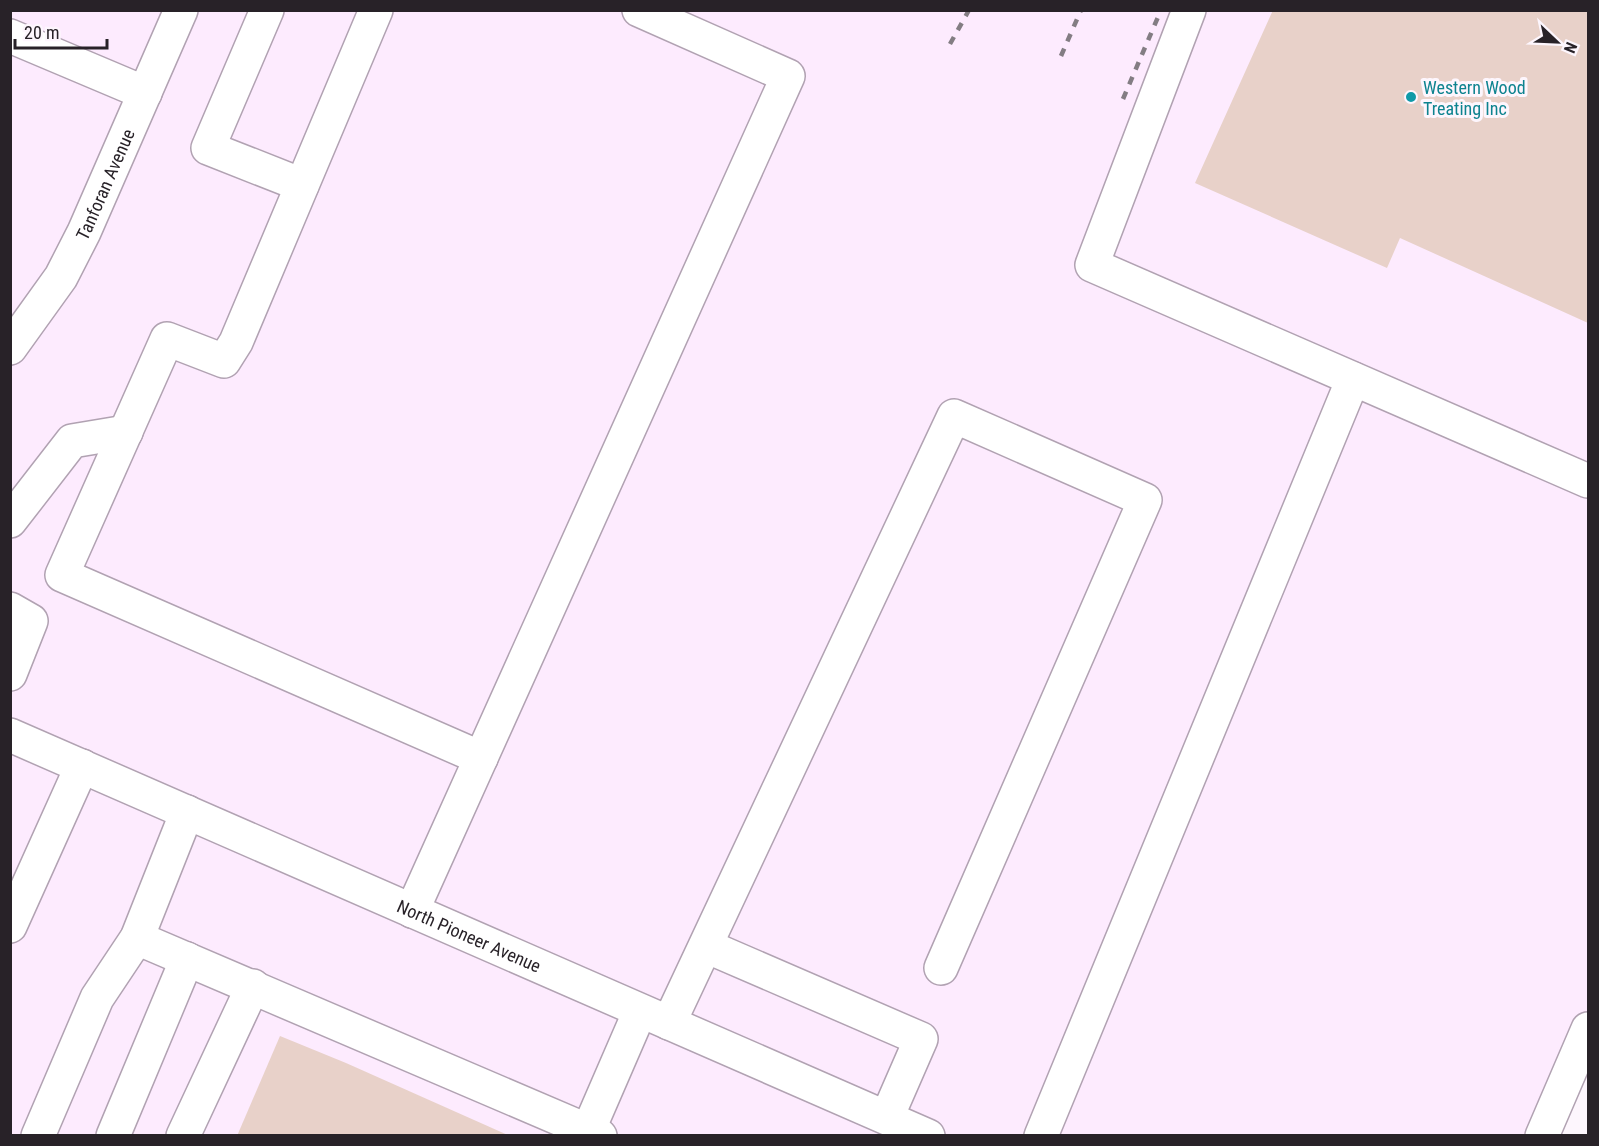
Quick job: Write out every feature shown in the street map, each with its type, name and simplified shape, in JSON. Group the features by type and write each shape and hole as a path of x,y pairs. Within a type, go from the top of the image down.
{"street":[{"name":"Tanforan Avenue","path":"10,348 61,277 84,232 181,10"},
{"path":"267,10 208,148 302,185"},
{"path":"376,10 236,342 224,361 167,339 62,575 481,758"},
{"path":"412,910 788,76 639,10"},
{"path":"1189,10 1092,264 1588,481"},
{"path":"10,36 145,93"},
{"path":"1041,1136 1353,379"},
{"path":"137,938 594,1133 655,1017 706,946 954,416 1144,500 940,968"},
{"path":"10,521 72,441 126,432"},
{"path":"10,609 31,621 10,674"},
{"name":"North Pioneer Avenue","path":"10,735 928,1136"},
{"path":"10,926 19,882 82,766"},
{"path":"38,1136 97,998 137,938 187,812"},
{"path":"706,946 921,1039 887,1117"},
{"path":"113,1136 187,959"},
{"path":"183,1136 253,986"},
{"path":"1542,1136 1588,1029"}],"shaded area":[{"path":"10,11 1588,11 1588,1060 1555,1135 11,1135"}],"building":[{"name":"Western Wood Treating Inc","path":"1273,10 1588,10 1588,323 1400,238 1387,268 1195,183"},
{"path":"280,1036 346,1063 510,1136 237,1136"}],"railway":[{"path":"950,44 969,10"},
{"path":"1061,56 1081,10"},
{"path":"1123,99 1161,10"}],"place":[{"name":"Western Wood Treating Inc","path":"1411,97"}]}
